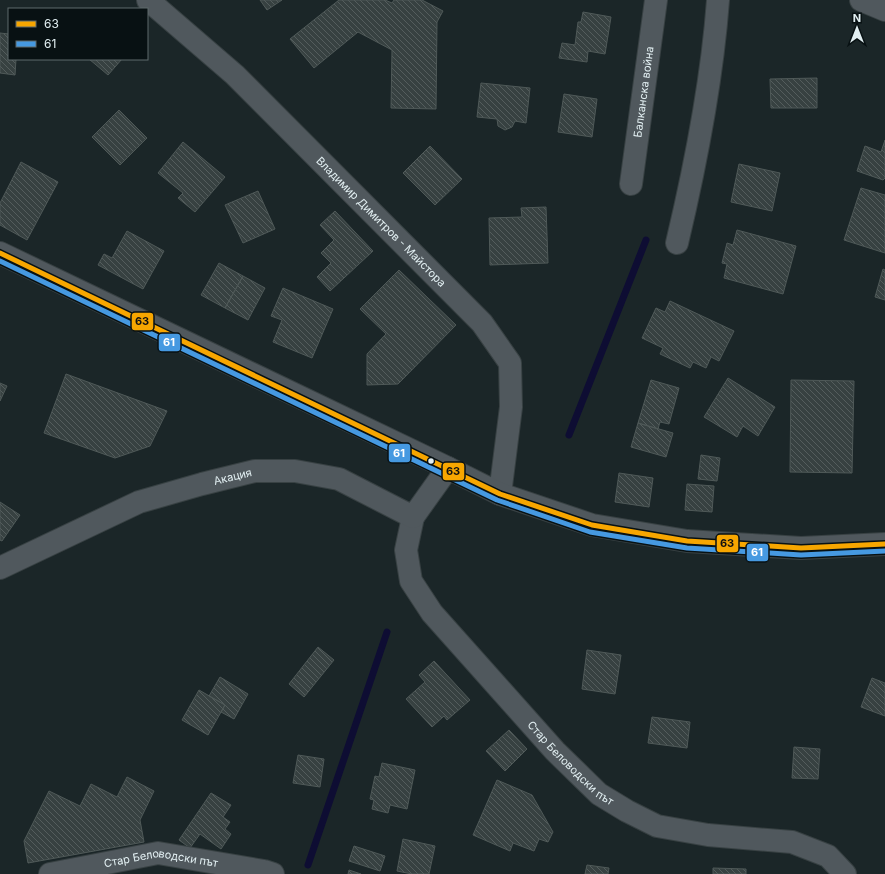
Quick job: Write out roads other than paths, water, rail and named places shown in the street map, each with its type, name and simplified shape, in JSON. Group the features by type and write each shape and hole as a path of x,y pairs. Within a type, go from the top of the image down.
{"street":[{"name":"Владимир Димитров - Майстора","path":"148,0 235,75 482,323 510,363 511,408 500,494"},
{"name":"Балканска война","path":"631,184 656,0"},
{"path":"677,243 693,174 715,42 718,0"},
{"path":"861,0 885,10"},
{"path":"0,253 500,494 592,524 687,542 801,548 885,544"},
{"path":"413,517 448,468"},
{"name":"Акация","path":"0,568 139,502 255,471 295,471 339,479 413,517"},
{"name":"Стар Беловодски път","path":"413,517 406,550 410,581 432,613 555,751 599,794 626,811 657,826 708,835 792,842 828,856 845,874"},
{"name":"Стар Беловодски път","path":"50,874 158,853 264,871 273,874"}],"waterway":[{"path":"569,435 646,240"},
{"path":"308,865 387,632"}]}
